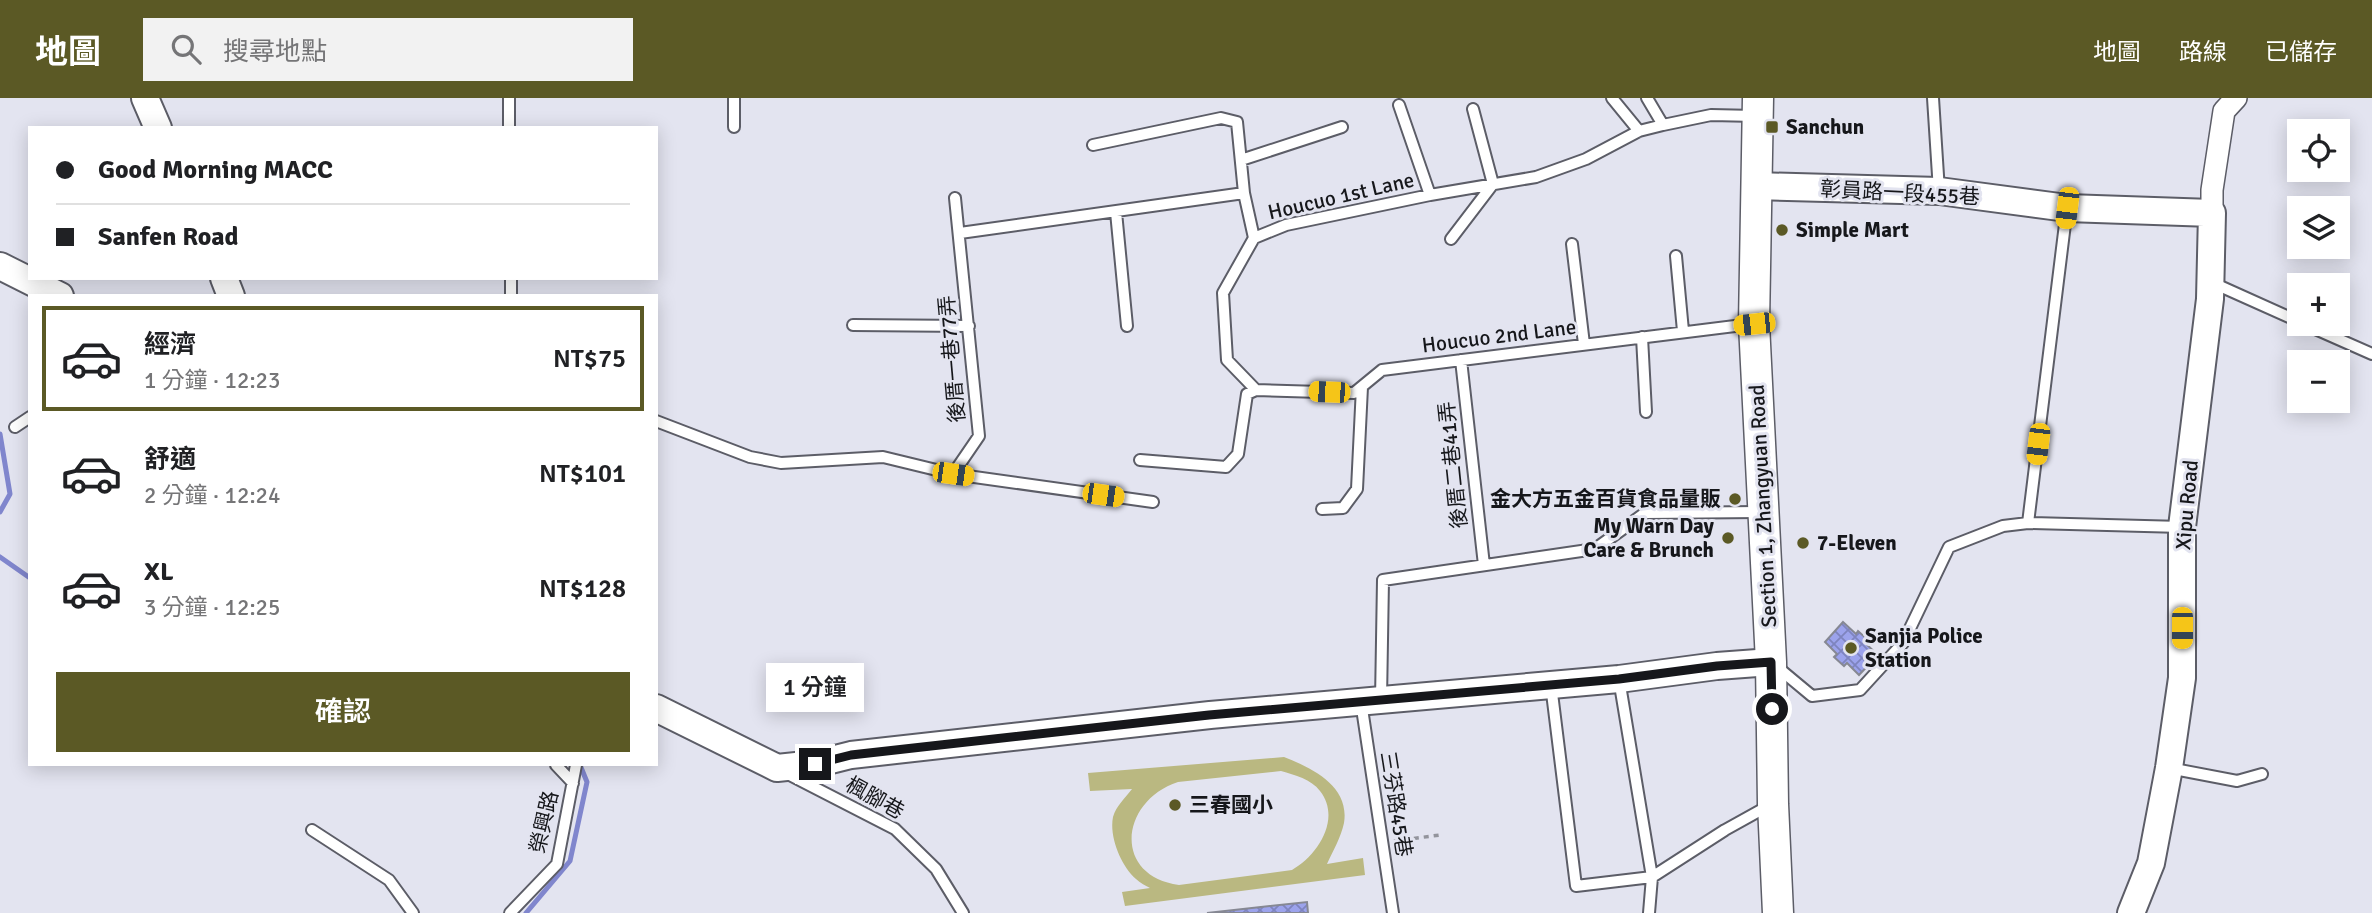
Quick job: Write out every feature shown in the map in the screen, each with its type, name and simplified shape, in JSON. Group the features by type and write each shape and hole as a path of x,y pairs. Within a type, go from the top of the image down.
{"main road":[{"name":"Section 1, Zhangyuan Road","path":"1757,107 1754,324 1771,662 1778,913"}],"street":[{"path":"145,98 157,126"},
{"name":"Xipu Road","path":"2131,913 2151,863 2182,678 2182,527 2210,299 2212,190 2224,111 2236,98"},
{"name":"彰員路一段455巷","path":"1755,186 1938,191 2067,208 2212,213"},
{"path":"0,265 28,279"},
{"path":"29,280 56,294"},
{"path":"658,709 777,768 815,764 851,755 1209,715 1619,679 1771,662"}],"lane":[{"path":"509,98 509,126"},
{"path":"734,98 734,127"},
{"path":"1612,98 1639,131"},
{"path":"1647,98 1663,125"},
{"path":"1933,98 1938,191"},
{"path":"1399,104 1430,195"},
{"name":"Houcuo 1st Lane","path":"960,233 1244,193 1254,238 1286,225 1430,195 1535,177 1586,159 1639,131 1757,107"},
{"path":"1451,240 1493,184 1472,109"},
{"path":"1093,145 1222,118 1237,122 1244,193"},
{"path":"1241,160 1342,127"},
{"name":"後厝一巷77弄","path":"953,474 979,436 955,198"},
{"path":"2028,523 2067,208"},
{"path":"1116,212 1127,326"},
{"path":"1140,460 1226,467 1238,454 1247,394 1256,390 1227,360 1223,293 1254,238"},
{"path":"1573,244 1584,344"},
{"path":"1676,256 1683,331"},
{"path":"2210,282 2287,316"},
{"name":"Houcuo 2nd Lane","path":"1256,390 1354,393 1382,370 1754,324"},
{"path":"853,325 969,326"},
{"path":"2331,336 2372,354"},
{"path":"1642,337 1647,412"},
{"name":"後厝二巷41弄","path":"1461,360 1484,565"},
{"path":"1322,509 1343,508 1357,489 1362,387"},
{"path":"15,427 28,418"},
{"path":"658,422 750,457 781,463 883,457 953,474 1153,502"},
{"path":"1484,565 1595,549 1645,513 1763,512"},
{"path":"1771,662 1812,696 1860,690 1903,643 1950,547 2003,526 2028,523 2182,527"},
{"name":"三芬路45巷","path":"1393,913 1383,843 1371,701 1383,580 1484,565"},
{"path":"1619,679 1651,877 1649,913"},
{"path":"1551,685 1576,886 1651,877 1725,830 1773,804"},
{"path":"557,766 573,783"},
{"name":"榮興路","path":"510,913 556,864 576,766"},
{"name":"楓腳巷","path":"777,768 895,829 936,869 963,913"},
{"path":"2168,768 2237,781 2262,774"},
{"path":"312,831 389,880 413,913"}],"path":[{"path":"1383,843 1440,835"}],"shaded area":[{"path":"1284,757 1327,780 1341,799 1344,823 1327,864 1363,858 1365,875 1125,906 1122,892 1150,888 1126,867 1117,851 1113,833 1114,813 1132,789 1090,791 1088,773","holes":["1281,771 1312,783 1326,802 1328,813 1324,836 1301,864 1292,870 1179,885 1157,879 1142,868 1134,853 1132,837 1135,821 1144,805 1159,792 1178,782"]}],"building":[{"name":"Sanjia Police Station","path":"1843,622 1856,634 1858,631 1868,640 1865,643 1878,655 1859,675 1847,663 1844,666 1834,657 1837,654 1825,642"},
{"path":"1307,902 1308,913 1207,913"}],"waterway":[{"path":"0,434 10,494 0,512"},
{"path":"0,557 28,577"},
{"path":"526,913 570,861 587,782 580,766"}],"place":[{"name":"Sanchun","path":"1772,127"},
{"name":"Simple Mart","path":"1782,230"},
{"name":"金大方五金百貨食品量販","path":"1735,499"},
{"name":"My Warn Day Care & Brunch","path":"1728,538"},
{"name":"7-Eleven","path":"1803,543"},
{"name":"Sanjia Police Station","path":"1851,648"},
{"name":"三春國小","path":"1175,805"}],"route":[{"path":"815,764 851,755 1209,715 1619,679 1771,662 1772,709"}]}
